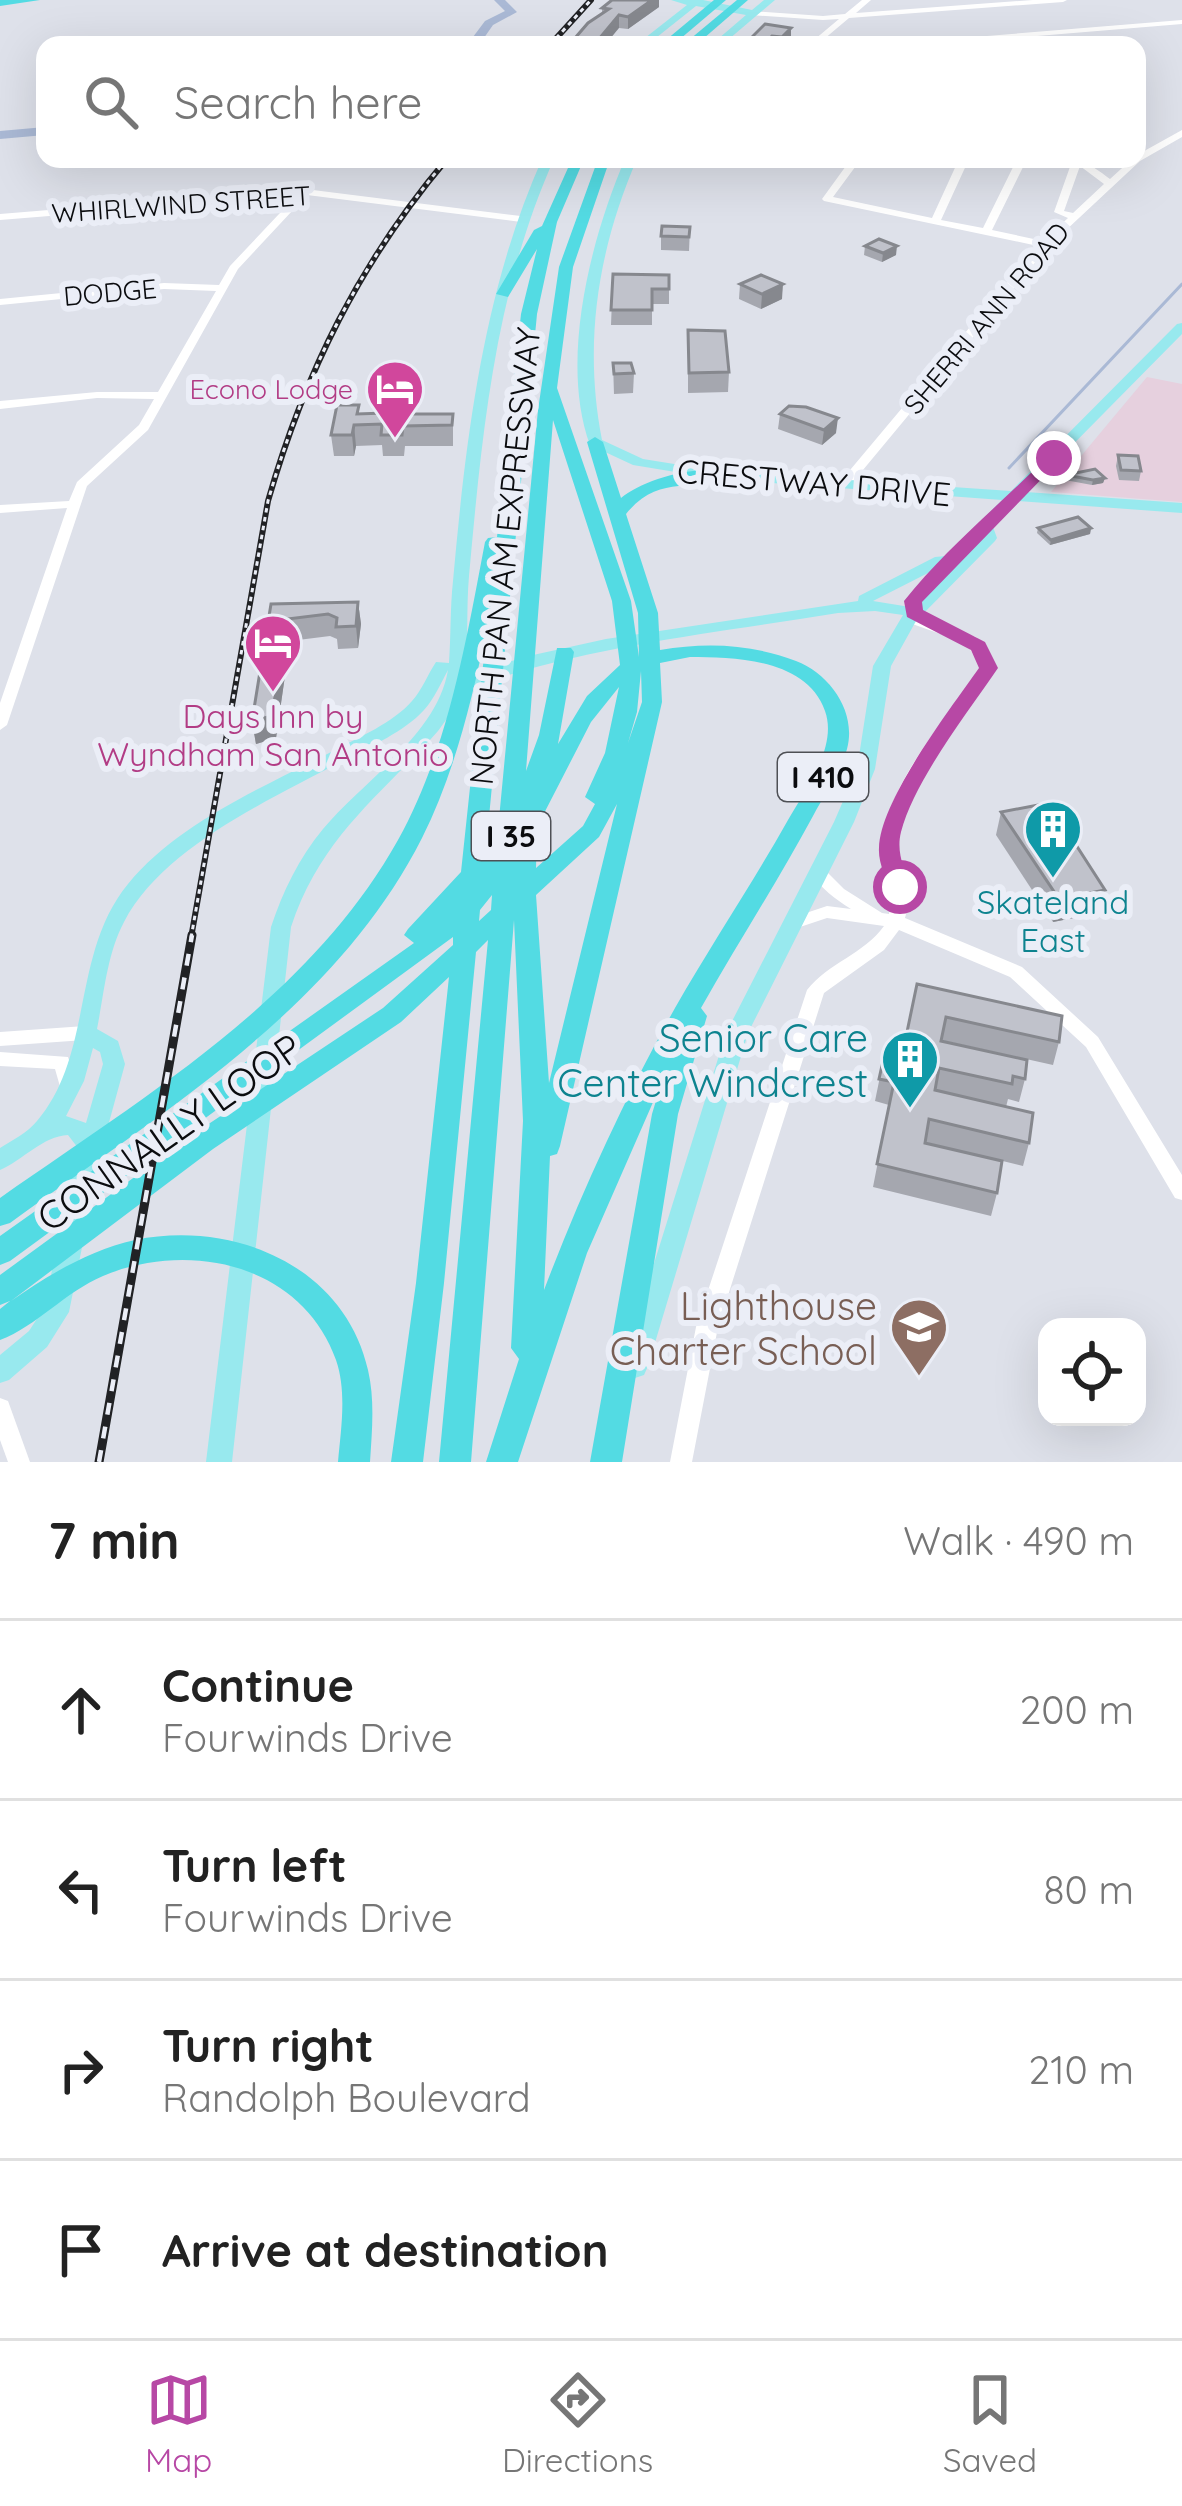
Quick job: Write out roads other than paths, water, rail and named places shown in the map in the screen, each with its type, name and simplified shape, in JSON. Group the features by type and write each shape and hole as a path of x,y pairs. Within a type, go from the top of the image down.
{"highway":[{"path":"0,3 35,0"},
{"path":"676,36 720,0"},
{"path":"698,36 743,0"},
{"name":"NORTH PAN AM EXPRESSWAY","path":"406,1462 452,1076 491,602 519,424 529,314 550,221 574,168"},
{"name":"NORTH PAN AM EXPRESSWAY","path":"455,1462 550,385 566,267 601,168"},
{"path":"503,294 533,238 550,221"},
{"path":"550,385 638,612"},
{"path":"537,1200 643,736 638,612 595,442"},
{"path":"616,516 630,497 654,484 718,476"},
{"path":"518,1462 537,1200 536,1082 523,920 531,593"},
{"path":"2,1212 241,1039 367,909 410,840 435,783 491,602"},
{"name":"I 410","path":"338,1010 460,916 524,830 604,688 652,656 714,648 746,651 800,672 831,702 841,726 826,771 663,1053 584,1222 544,1321 502,1462"},
{"path":"338,1010 440,913 531,786 557,696 564,652"},
{"path":"514,666 546,680 557,696"},
{"path":"543,877 572,841 641,703"},
{"path":"0,1292 204,1141 392,1015 591,831 643,736"},
{"path":"606,1462 665,1114 706,977"},
{"name":"CONNALLY LOOP","path":"0,1252 338,1010"},
{"path":"0,1241 225,1095"},
{"path":"0,1326 93,1267 166,1248 216,1246 264,1258 310,1293 341,1336 357,1397 354,1462"},
{"path":"343,1462 357,1397"}],"main road":[{"path":"676,0 751,13"},
{"path":"720,0 768,1"},
{"path":"725,36 768,1"},
{"path":"652,36 696,2"},
{"path":"680,13 698,10 738,24"},
{"path":"412,748 443,680 503,294 521,219 544,168"},
{"path":"595,442 588,408 592,295 614,202 627,168"},
{"path":"454,689 564,652 829,610 926,571 989,525 1182,327"},
{"name":"CRESTWAY DRIVE","path":"595,442 627,460 718,476 1182,508"},
{"path":"606,1462 737,1033 866,769 882,666 921,625 989,538 983,508 961,496"},
{"path":"921,625 913,601 965,542"},
{"path":"219,1462 281,927 293,884 310,854 435,726 454,689 461,580"},
{"path":"855,603 887,604 921,625"},
{"path":"829,610 883,611 921,625"},
{"path":"0,1160 45,1127 68,1085 116,916 144,881 174,853 385,730 418,706 442,666"},
{"path":"0,1371 38,1339 56,1312 88,1156 114,1064 110,1047 85,1033"},
{"path":"45,1127 74,1125 84,1132 88,1156"}],"street":[{"path":"822,36 867,0"},
{"path":"751,13 844,17 1063,0"},
{"path":"1045,33 1063,0"},
{"path":"1008,36 1182,22"},
{"name":"SHERRI ANN ROAD","path":"1146,154 1182,133"},
{"path":"849,168 827,199 1045,244"},
{"path":"935,222 960,168"},
{"path":"987,231 1018,168"},
{"path":"1072,216 1059,212 1075,168"},
{"path":"1083,168 1109,183"},
{"name":"SHERRI ANN ROAD","path":"844,485 1045,244 1126,168"},
{"path":"0,725 86,479 132,441 221,288 305,192"},
{"name":"WHIRLWIND STREET","path":"0,217 305,192 521,219"},
{"name":"DODGE","path":"0,302 173,286 221,288"},
{"path":"0,405 97,395 161,396"},
{"path":"0,509 74,504"},
{"path":"681,1462 707,1327 815,990 831,973 876,947 886,919 903,901 889,855 891,831 938,741 989,668 979,646 921,625"},
{"path":"818,873 838,893 886,919 1016,972 1063,1011 1120,1082 1172,1161 1182,1192"},
{"path":"791,924 827,912 886,919"},
{"path":"0,1040 85,1033"},
{"path":"0,1059 62,1062 68,1085"},
{"path":"0,1408 19,1462"}],"waterway":[{"path":"480,36 489,23 512,12 499,0"},
{"path":"0,135 36,132"},
{"path":"1009,468 1182,284"}],"railway":[{"path":"558,36 591,0"},
{"path":"191,938 268,501 283,453 318,363 362,278 440,168"},
{"path":"99,1462 192,935"}],"place":[{"name":"Econo Lodge","path":"395,440"},
{"name":"Days Inn by Wyndham San Antonio","path":"273,694"},
{"name":"Skateland East","path":"1053,880"},
{"name":"Senior Care Center Windcrest","path":"910,1110"},
{"name":"Lighthouse Charter School","path":"919,1378"}]}
